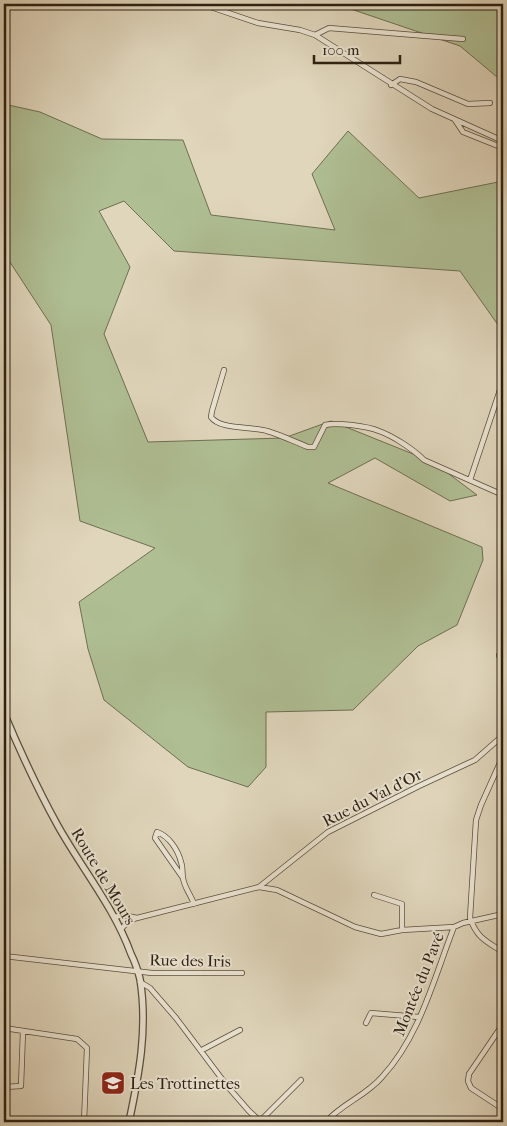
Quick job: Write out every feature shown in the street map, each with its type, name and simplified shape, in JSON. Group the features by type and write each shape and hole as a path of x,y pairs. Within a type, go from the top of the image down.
{"street":[{"path":"202,4 258,23 300,30 314,35 432,109 503,141"},
{"path":"314,35 328,28 463,39"},
{"path":"391,85 400,79 416,82 468,104 490,103"},
{"path":"455,120 463,132 503,148"},
{"path":"224,370 211,416 214,422 223,425 267,430 308,447 314,447 325,425 333,423 378,430 415,451 424,460 503,495"},
{"path":"470,480 503,381"},
{"path":"499,654 503,668"},
{"name":"Route de Mours","path":"4,713 58,826 115,917 138,971 143,1050 138,1083 128,1122"},
{"name":"Rue du Val d'Or","path":"259,888 328,832 475,760 500,738 503,738"},
{"path":"503,756 476,820 470,918 474,931 480,938 503,952"},
{"path":"183,878 183,869 178,854 171,842 157,832 155,838 183,878 194,904"},
{"path":"121,929 129,921 137,918 259,888 277,890 367,932 381,934 402,930 454,927"},
{"path":"374,895 402,904 402,930"},
{"name":"Montée du Pavé","path":"326,1122 333,1114 367,1091 382,1077 406,1046 454,927 503,914"},
{"path":"115,917 137,918"},
{"name":"Rue des Iris","path":"4,956 152,973 242,973"},
{"path":"140,982 150,988 202,1050 228,1087 261,1122 301,1080"},
{"path":"366,1022 371,1013 419,1017"},
{"path":"503,1024 468,1074 468,1081 471,1088 503,1110"},
{"path":"4,1028 77,1039 87,1048 84,1122"},
{"path":"4,1087 21,1086 23,1030"},
{"path":"202,1050 240,1030"}],"green space":[{"path":"336,4 503,4 503,82 460,46"},
{"path":"4,104 40,112 102,139 183,140 211,215 335,230 312,174 348,131 419,198 503,181 503,332 460,271 174,251 124,201 99,211 130,267 104,334 148,442 284,438 331,421 433,462 477,495 450,501 375,458 328,483 482,547 483,560 457,625 418,646 353,710 266,712 266,767 248,787 188,767 104,700 88,649 79,602 155,548 80,521 51,325 4,253"}],"place":[{"name":"Les Trottinettes","path":"113,1083"}]}
